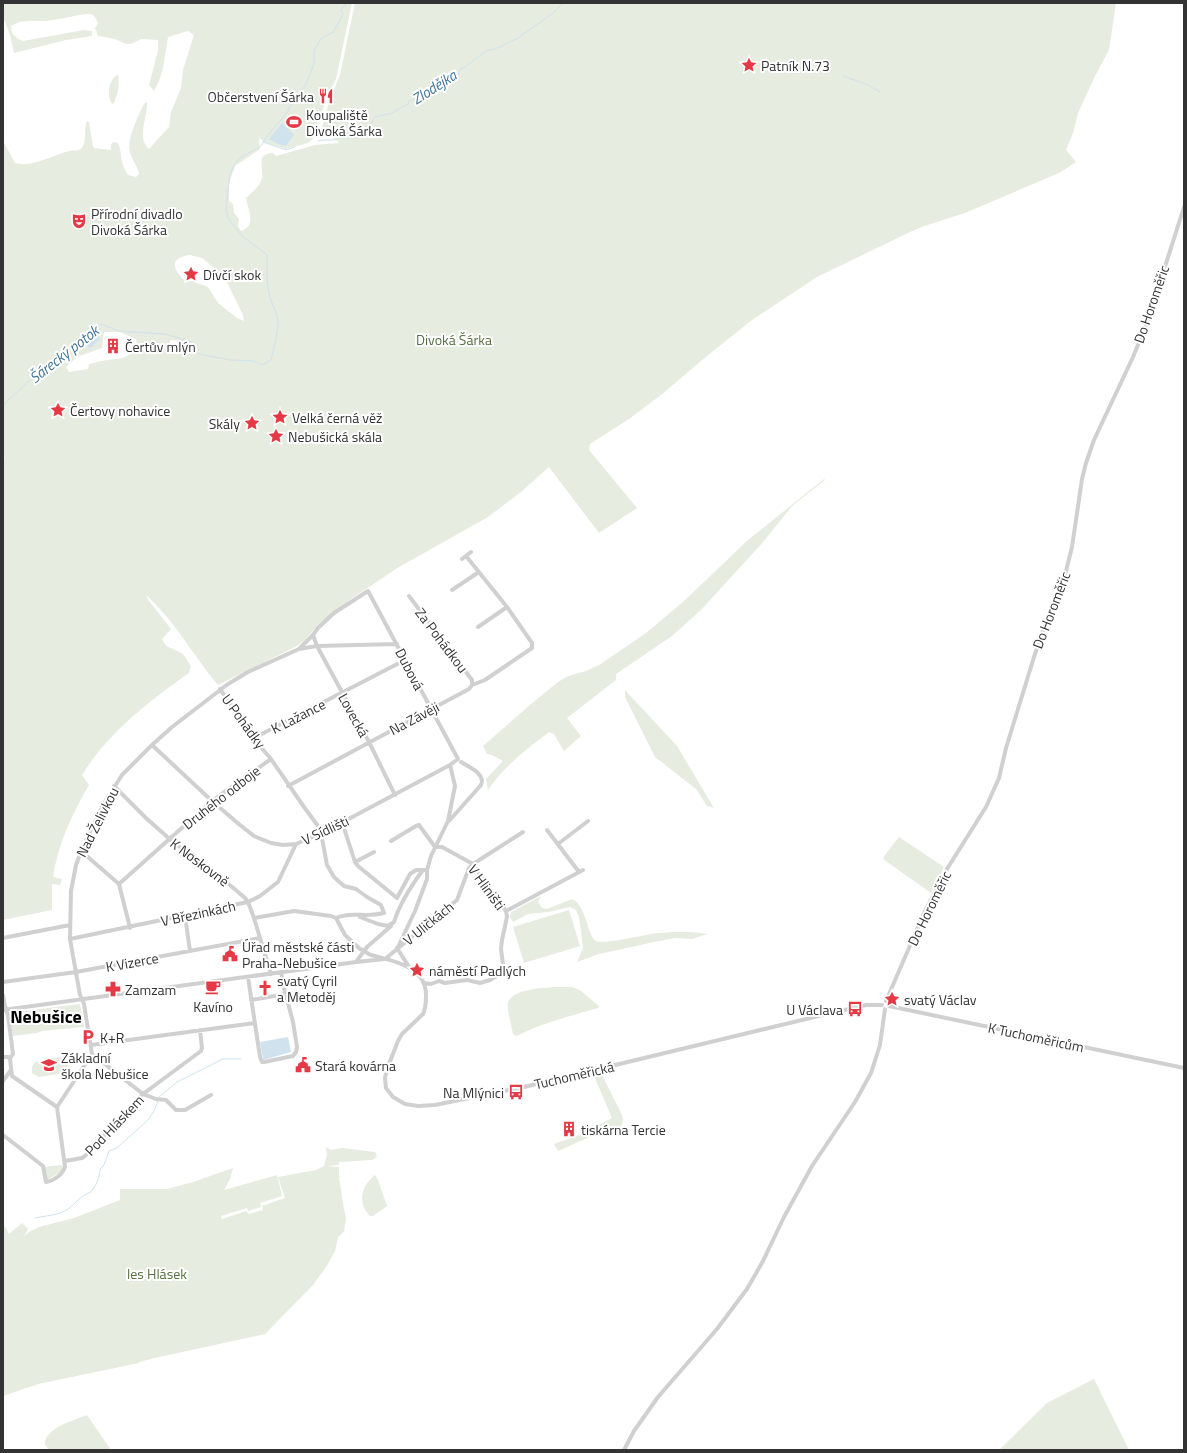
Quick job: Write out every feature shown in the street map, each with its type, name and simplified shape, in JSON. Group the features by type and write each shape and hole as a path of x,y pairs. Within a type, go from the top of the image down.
{"street":[{"name":"Do Horoměřic","path":"624,1450 634,1431 658,1397 717,1329 747,1289 812,1166 855,1102 871,1073 880,1045 887,1005 925,911 947,869 986,806 999,778 1006,748 1034,657 1047,619 1065,575 1072,547 1086,462 1094,440 1133,357 1148,320 1182,221 1184,207"},
{"path":"471,552 464,557 479,572 506,606 478,626"},
{"path":"452,590 479,572"},
{"name":"Dubová","path":"313,635 318,628 334,613 368,591 458,758 457,761 450,766"},
{"name":"Za Pohádkou","path":"409,596 472,680 472,685"},
{"name":"Na Závěji","path":"288,786 469,689 472,685 486,680 532,648 532,643 506,606"},
{"path":"299,649 313,635"},
{"name":"Lovecká","path":"313,635 317,646 369,742 395,795"},
{"path":"299,649 317,646 397,644"},
{"name":"Nad Želivkou","path":"92,1054 70,939 70,925 71,891 76,865 98,815 114,786 122,776 172,727 220,689 248,672 299,649"},
{"name":"K Lažance","path":"254,738 405,660"},
{"name":"U Pohádky","path":"220,689 318,826 321,833"},
{"name":"V Sídlišti","path":"152,745 212,801 254,836 271,843 283,845 296,844 321,833 450,766"},
{"name":"Druhého odboje","path":"119,884 212,801 271,759"},
{"path":"448,821 483,782 483,779 479,774 461,762"},
{"path":"356,962 367,947 394,922 404,898 425,870 448,821 455,786 450,766"},
{"name":"K Noskovně","path":"114,786 169,839 241,894 248,902 270,974"},
{"path":"558,844 588,821"},
{"path":"342,822 355,862 397,898 410,874 416,870 425,870"},
{"path":"392,841 417,825 435,847"},
{"path":"506,911 581,871 547,830"},
{"name":"V Uličkách","path":"397,948 456,900 469,868 473,864 523,832"},
{"path":"321,833 327,864 334,877 344,886 356,889 381,905 384,914 374,916 343,915 336,918"},
{"name":"V Březinkách","path":"70,939 130,928 248,902 260,896 278,882 296,844"},
{"name":"V Hliništi","path":"424,983 431,984 439,981 445,983 467,980 480,982 490,980 504,972 501,948 507,917 506,911 488,889 473,864 442,847 435,847"},
{"path":"81,851 119,884 130,928"},
{"path":"355,862 374,852"},
{"path":"4,1010 385,959 397,948 415,911 427,879 425,870"},
{"path":"254,918 294,911 327,914 336,918 345,935 360,949 368,954 380,956 409,967"},
{"path":"185,916 190,951"},
{"path":"358,916 378,924 388,926 394,922"},
{"path":"3,938 70,925"},
{"name":"K Vizerce","path":"3,982 76,972 260,938"},
{"path":"397,948 409,967 419,975 424,983"},
{"path":"248,977 262,1062 295,1054 297,1047 281,972"},
{"name":"Tuchoměřická","path":"424,983 426,992 425,1009 423,1014 402,1034 387,1069 385,1078 386,1088 393,1097 405,1104 418,1106 435,1105 524,1087 866,1005 882,1005 883,1002 887,1005"},
{"path":"251,1000 286,994"},
{"path":"3,995 4,1010 8,1015 13,1054 11,1057 5,1057"},
{"name":"K Tuchoměřicům","path":"887,1005 1184,1068"},
{"path":"90,1045 255,1023"},
{"name":"Pod Hláskem","path":"65,1161 82,1158 85,1156 143,1094 201,1051 200,1030"},
{"path":"3,1135 43,1166 46,1182 50,1182 63,1173 65,1161 57,1107 92,1054 143,1094 156,1099 166,1100 176,1110 185,1110 211,1095"},
{"path":"5,1057 10,1059 13,1076 57,1107"},
{"path":"3,1081 11,1070"}],"green space":[{"name":"Divoká Šárka","path":"3,3 352,3 336,79 326,99 314,138 308,143 286,149 266,143 259,138 260,149 235,166 229,183 229,201 233,204 234,213 239,219 238,226 241,231 249,225 250,213 246,198 260,184 262,177 261,163 263,156 273,153 276,156 315,145 339,143 321,131 329,102 340,75 355,3 1116,3 1109,50 1078,113 1073,133 1066,150 1076,162 1059,173 965,213 910,232 817,277 752,320 661,395 629,419 590,444 589,450 637,508 599,533 549,467 521,492 488,517 399,567 351,599 318,625 305,640 297,646 218,685 174,626 145,594 171,629 162,639 164,643 168,647 184,655 191,666 189,673 144,707 116,732 92,760 82,775 89,785 71,818 58,853 53,877 62,879 60,885 52,884 52,910 3,920 3,460 5,458 3,456 3,141 15,163 29,164 69,151 81,149 85,139 85,128 87,121 89,122 94,148 111,150 111,144 114,142 118,143 125,170 128,175 136,177 139,174 129,147 131,135 136,122 144,104 147,102 143,139 149,149 169,127 171,112 181,88 183,70 194,35 188,31 168,37 163,68 154,91 149,85 158,50 158,40 141,39 131,44 126,44 115,39 98,36 95,28 98,23 96,19 94,16 87,14 48,21 27,21 16,23 11,26 12,31 18,39 23,41 84,30 92,31 92,36 66,40 14,53 10,35 4,19","holes":["190,255 202,258 224,276 243,315 244,321 237,318 218,303 208,287 192,281 186,282 182,278 176,269 176,262 178,259","104,332 120,332 136,339 138,350 123,358 89,364 88,369 69,372 66,367 77,357 102,348","170,340 182,341 185,349 173,350 169,346"]},
{"path":"118,75 118,92 114,103 112,104 109,97 109,88 112,80"},
{"path":"824,479 825,480 792,506 764,541 701,610 672,636 616,674 616,680 567,718 581,736 564,751 554,734 549,732 508,766 488,790 486,779 503,761 487,754 483,746 558,682 568,676 586,671 599,665 646,633 684,601 748,540"},
{"path":"625,690 677,746 714,808 707,806 696,789 655,757 625,697"},
{"path":"899,837 944,867 931,893 883,859"},
{"path":"541,896 538,902 542,908 547,909 572,899 577,903 584,914 593,938 596,941 608,942 664,933 689,932 707,934 692,939 675,938 654,942 599,954 577,962 583,948 579,917 576,910 570,907 548,912 528,914 513,922 510,917 511,912"},
{"path":"569,910 580,946 524,963 513,927"},
{"path":"554,987 573,987 581,991 599,1006 598,1008 538,1026 516,1036 513,1034 508,1009 508,1003 511,998 528,990"},
{"path":"80,1004 84,1027 42,1031 13,1036 9,1013"},
{"path":"60,1057 67,1061 68,1064 67,1071 65,1073 39,1077 32,1073 32,1067 35,1062"},
{"path":"604,1073 603,1077 622,1115 623,1120 621,1127 614,1127 558,1151 554,1144 579,1135 612,1118 595,1078 592,1076"},
{"name":"les Hlásek","path":"326,1147 331,1150 342,1148 375,1152 377,1157 372,1160 339,1162 339,1165 327,1166 339,1167 339,1176 341,1176 339,1177 346,1218 344,1232 338,1237 335,1251 313,1285 265,1334 159,1357 139,1363 38,1384 3,1396 3,1225 9,1234 22,1223 28,1229 24,1236 39,1227 74,1218 120,1200 120,1189 167,1189 193,1182 233,1168 230,1179 224,1190 277,1175 282,1196 260,1203 261,1207 248,1211 247,1208 221,1216 222,1219 246,1211 249,1214 263,1210 262,1206 285,1198 278,1177 316,1170 324,1166 327,1155"},
{"path":"61,1165 65,1169 46,1181 45,1167"},
{"path":"375,1175 387,1206 373,1216 370,1216 363,1206 362,1195 366,1184"},
{"path":"1094,1379 1129,1450 999,1450 1047,1403"},
{"path":"87,1415 111,1450 50,1450 45,1445 45,1441 52,1431"}],"water":[{"name":"Koupaliště Divoká Šárka","path":"282,123 294,135 286,146 269,139"},
{"path":"99,335 100,339 91,348 88,347 86,341"},
{"path":"288,1037 291,1052 263,1060 260,1042"}],"waterway":[{"name":"Šárecký potok","path":"3,405 53,359 70,349 101,324 119,331 165,334 192,342 194,353 230,360 254,361 262,365 271,360 277,336 278,321 268,287 267,255 242,236 228,218 226,208 230,174 234,165 240,158 261,146 267,136 287,113 296,95 305,86 314,64 314,50 321,39 334,31 343,14 341,10 347,3"},
{"name":"Zlodějka","path":"318,141 333,140 356,133 370,125 375,117 392,113 408,104 409,101 441,81 452,79 458,75 460,69 465,67 486,51 495,49 518,38 553,13 563,3"},
{"path":"843,76 866,84 880,92"},
{"path":"356,133 376,134"},
{"name":"Zlodějka","path":"343,138 359,138"},
{"name":"Zlodějka","path":"263,142 286,150 295,147"},
{"path":"159,1097 177,1082 223,1059 241,1059"},
{"path":"35,1218 61,1213 83,1196 91,1192 97,1182 100,1169 104,1165 109,1151 117,1148 148,1120 158,1101"}],"place":[{"name":"Patník N.73","path":"749,65"},
{"name":"Občerstvení Šárka","path":"326,96"},
{"name":"Koupaliště Divoká Šárka","path":"294,122"},
{"name":"Přírodní divadlo Divoká Šárka","path":"79,221"},
{"name":"Dívčí skok","path":"191,274"},
{"name":"Čertův mlýn","path":"113,346"},
{"name":"Čertovy nohavice","path":"58,410"},
{"name":"Velká černá věž","path":"280,417"},
{"name":"Skály","path":"252,423"},
{"name":"Nebušická skála","path":"276,436"},
{"name":"Úřad městské části Praha-Nebušice","path":"230,954"},
{"name":"náměstí Padlých","path":"417,970"},
{"name":"Kavíno","path":"213,987"},
{"name":"svatý Cyril a Metoděj","path":"265,988"},
{"name":"Zamzam","path":"113,989"},
{"name":"svatý Václav","path":"892,999"},
{"name":"U Václava","path":"855,1009"},
{"name":"K+R","path":"88,1037"},
{"name":"Základní škola Nebušice","path":"49,1065"},
{"name":"Stará kovárna","path":"303,1065"},
{"name":"Na Mlýnici","path":"516,1092"},
{"name":"tiskárna Tercie","path":"569,1129"}],"district":[{"name":"Nebušice","path":"46,1016"}]}
